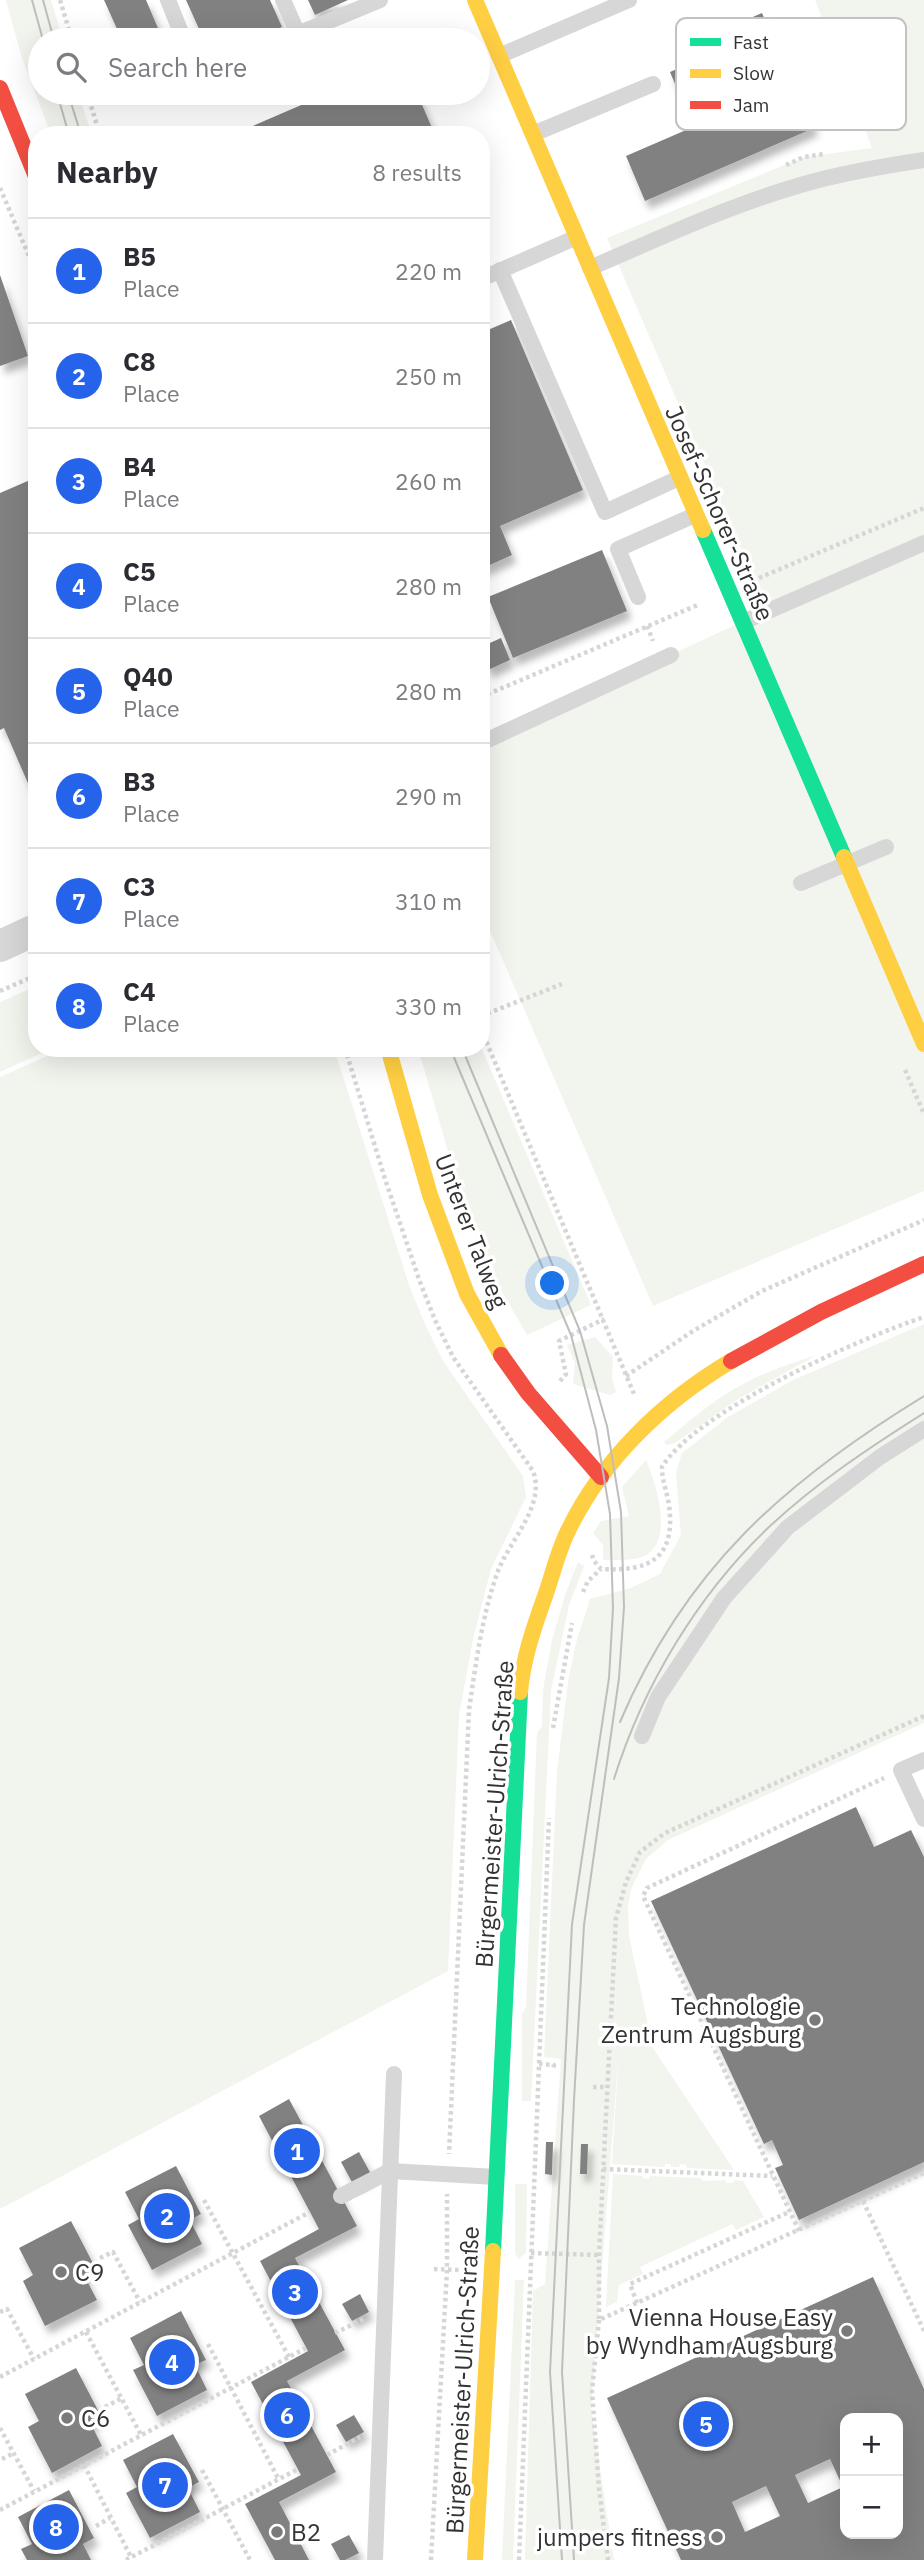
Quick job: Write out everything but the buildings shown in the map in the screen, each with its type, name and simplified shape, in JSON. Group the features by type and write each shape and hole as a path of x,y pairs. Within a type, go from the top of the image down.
{"street":[{"name":"Josef-Schorer-Straße","path":"475,0 487,28"},
{"name":"Josef-Schorer-Straße","path":"490,35 924,1044"},
{"path":"0,88 28,157"},
{"path":"0,946 28,933"},
{"name":"Unterer Talweg","path":"391,1057 430,1195 467,1294 501,1356 528,1393 601,1477"},
{"name":"Bürgermeister-Ulrich-Straße","path":"475,2560 517,1747 525,1658 568,1531 601,1477 648,1424 694,1386 740,1354 783,1330 924,1264"}],"lane":[{"path":"168,0 179,28"},
{"path":"283,0 288,28"},
{"path":"312,28 380,0"},
{"path":"499,56 629,0"},
{"path":"533,134 653,84"},
{"path":"590,268 727,210 803,184 924,160"},
{"path":"490,275 577,237"},
{"path":"500,270 605,512 679,478"},
{"path":"638,597 618,548 695,514"},
{"path":"743,622 924,543"},
{"path":"490,739 671,655"},
{"path":"801,883 887,847"},
{"path":"642,1736 658,1697 724,1598 788,1527 880,1457 924,1429"},
{"path":"924,1760 901,1770 924,1819"},
{"path":"375,2560 394,2074"},
{"path":"341,2196 390,2171 496,2177"}],"path":[{"path":"60,0 68,28"},
{"path":"91,105 97,126"},
{"path":"0,188 28,254"},
{"path":"647,626 654,642"},
{"path":"0,991 28,979"},
{"path":"490,1012 562,984"},
{"path":"490,1050 626,1376 693,1331 762,1291 924,1220"},
{"path":"583,1593 587,1581 601,1569 624,1570 646,1565 659,1557 671,1528 662,1468 679,1446 731,1409 812,1364 924,1317"},
{"path":"431,2560 447,2270 447,2174 469,1710 479,1640 499,1570 536,1496 538,1483 510,1438"},
{"path":"552,1732 574,1617"},
{"path":"608,2560 599,2489 592,2391 599,2320 599,2255 616,1918 626,1882 640,1852 665,1833 924,1716"},
{"path":"799,2231 643,1896 647,1888 901,1770"},
{"path":"519,2560 549,1815"},
{"path":"539,2064 554,2064 553,2068"},
{"path":"593,2087 607,2087"},
{"path":"603,2169 772,2176"},
{"path":"599,2320 924,2173"},
{"path":"204,2200 289,2357"},
{"path":"863,2201 924,2331"},
{"path":"0,2377 310,2212"},
{"path":"637,2303 631,2284 789,2212"},
{"path":"100,2258 113,2252 139,2302"},
{"path":"531,2253 599,2255"},
{"path":"335,2333 386,2307"},
{"path":"0,2312 7,2309 34,2359"},
{"path":"86,2332 141,2435"},
{"path":"208,2344 279,2480"},
{"path":"0,2510 306,2347"},
{"path":"105,2407 121,2398"},
{"path":"327,2455 380,2427"},
{"path":"0,2428 34,2491"},
{"path":"2,2459 14,2453"},
{"path":"83,2465 129,2559 298,2469"},
{"path":"202,2470 250,2560"},
{"path":"96,2526 111,2518"}],"shaded area":[{"path":"6,0 51,0 59,28 28,28 28,74"},
{"path":"815,0 924,0 924,1191 653,1306 490,931 490,739 767,610 607,238 804,157 872,148 865,130 906,130 906,18 822,18"},
{"path":"40,105 82,105 89,126 48,126"},
{"path":"28,990 28,1057 33,1057 0,1072 0,1002"},
{"path":"45,1057 337,1057 410,1288 425,1324 443,1361 523,1476 526,1497 491,1569 473,1639 459,1715 448,1971 0,2209 0,1077"},
{"path":"421,1057 485,1057 591,1305 527,1335 487,1266 454,1172"},
{"path":"924,1324 924,1723 668,1840 646,1859 631,1889 628,1906 629,1936 653,2048 734,2170 687,2168 686,2165 680,2164 679,2167 671,2167 671,2164 665,2164 664,2167 612,2164 619,2050 591,2410 614,2560 525,2560 533,2291 545,2284 561,2059 544,2057 557,1772 568,1682 576,1643 590,1599 631,1588 660,1574 681,1535 676,1472 682,1453 728,1417 793,1380"},
{"path":"595,1337 613,1357 612,1378 616,1392 610,1395 573,1384 575,1363 567,1345"},
{"path":"817,1355 738,1399 675,1443 667,1445 664,1442 734,1389 771,1371"},
{"path":"646,1460 658,1498 661,1527 658,1540 652,1550 642,1557 603,1560 603,1545 593,1533 601,1521 629,1516 622,1487"},
{"path":"578,1562 584,1566 569,1605 551,1691 531,2101 522,2101 522,2015 526,2006 537,1733 542,1726 543,1690 552,1640"},
{"path":"613,2174 643,2176 649,2179 650,2176 701,2178 702,2181 726,2180 726,2183 743,2181 764,2217 736,2230 732,2224 640,2267 643,2274 619,2285 617,2302 606,2307"},
{"path":"515,2184 527,2184 526,2253 518,2259 515,2252"},
{"path":"515,2280 524,2280 513,2560 502,2560"}],"tram line":[{"path":"32,0 40,28"},
{"path":"43,0 51,28"},
{"path":"60,105 66,126"},
{"path":"72,105 78,126"},
{"path":"454,1057 571,1335 596,1430 610,1514 613,1608 609,1678 572,1924 550,2372 562,2560"},
{"path":"466,1057 580,1331 607,1426 621,1512 624,1607 619,1678 584,1925 574,2100 562,2372 574,2560"},
{"path":"620,1722 646,1668 675,1618 708,1574 744,1534 784,1496 827,1461 924,1396"},
{"path":"614,1779 640,1710 657,1676 696,1612 743,1553 805,1495 924,1413"}],"traffic: fast":[{"path":"703,530 844,857"},
{"path":"493,2251 520,1692"}],"traffic: slow":[{"path":"475,0 487,28"},
{"path":"490,35 703,530"},
{"path":"844,857 924,1044"},
{"path":"391,1057 430,1195 467,1294 501,1355"},
{"path":"520,1692 526,1656 536,1622 563,1541 581,1507 597,1482 636,1435 681,1395 731,1361"},
{"path":"475,2560 493,2251"}],"traffic: jam":[{"path":"0,88 28,157"},
{"path":"731,1361 821,1312 924,1264"},
{"path":"501,1355 528,1393 601,1477"}],"place":[{"name":"Technologie Zentrum Augsburg","path":"815,2020"},
{"name":"B5","path":"297,2151"},
{"name":"C8","path":"167,2216"},
{"name":"C9","path":"61,2272"},
{"name":"B4","path":"295,2292"},
{"name":"Vienna House Easy by Wyndham Augsburg","path":"847,2331"},
{"name":"C5","path":"172,2362"},
{"name":"B3","path":"287,2415"},
{"name":"C6","path":"67,2418"},
{"name":"Q40","path":"706,2424"},
{"name":"C3","path":"165,2485"},
{"name":"C4","path":"56,2527"},
{"name":"B2","path":"277,2532"},
{"name":"jumpers fitness","path":"717,2537"}]}
